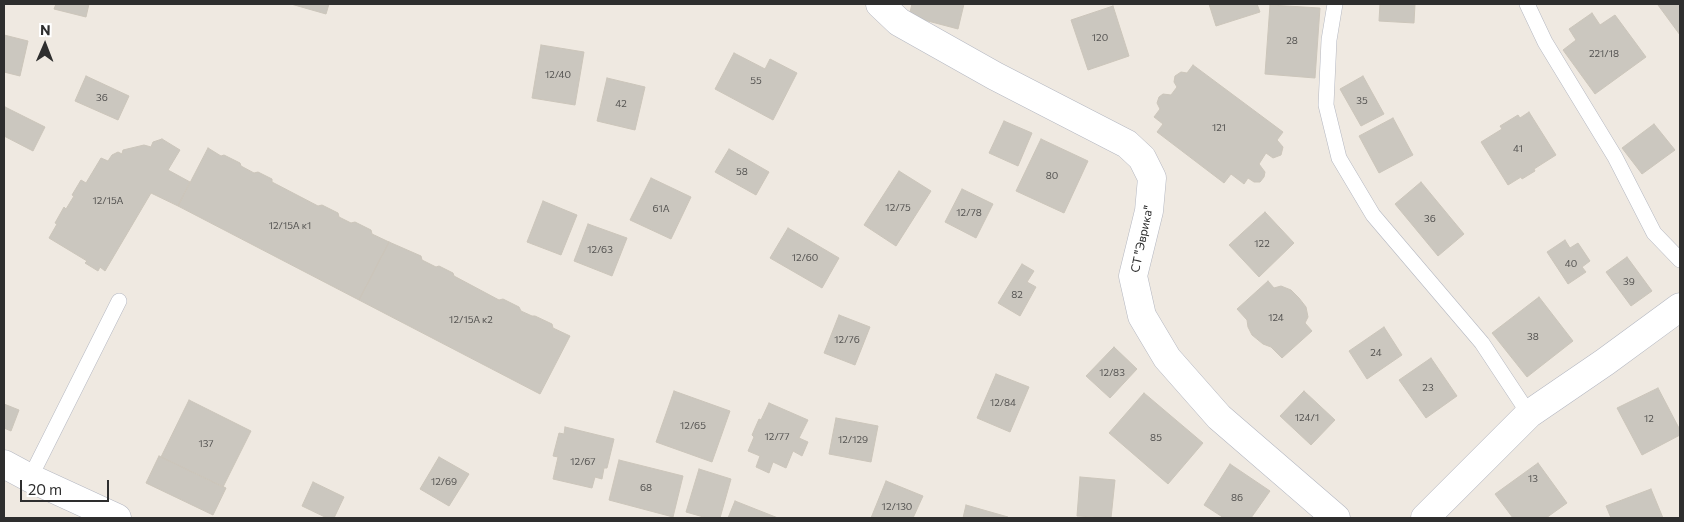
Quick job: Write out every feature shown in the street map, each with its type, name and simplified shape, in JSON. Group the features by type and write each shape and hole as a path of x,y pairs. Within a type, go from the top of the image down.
{"street":[{"name":"СТ \"Эврика\"","path":"880,4 899,22 995,76 1127,144 1142,158 1152,178 1149,211 1133,276 1142,316 1167,358 1219,417 1336,518"},
{"path":"1425,518 1529,414 1605,362 1680,307"},
{"path":"4,464 117,518"}],"lane":[{"path":"1335,4 1329,40 1326,105 1339,158 1373,215 1482,343 1529,414"},
{"path":"1527,4 1546,42 1615,157 1654,232 1680,260"},
{"path":"30,478 119,301"}],"building":[{"path":"56,4 89,4 86,17 54,9"},
{"path":"291,4 329,4 326,14"},
{"path":"912,4 964,4 958,29 909,16"},
{"path":"1209,4 1257,4 1260,12 1216,26"},
{"path":"1380,4 1415,4 1414,23 1379,21"},
{"path":"1680,4 1680,35 1658,5"},
{"path":"1270,5 1320,8 1315,78 1265,74"},
{"path":"1113,6 1129,56 1088,70 1071,20"},
{"path":"1592,13 1600,25 1615,15 1646,57 1595,94 1563,50 1576,40 1569,29"},
{"path":"4,35 28,41 20,76 4,72"},
{"path":"541,45 584,52 575,105 532,98"},
{"path":"734,53 765,69 770,59 797,73 773,120 715,89"},
{"path":"1193,65 1283,132 1277,140 1283,147 1281,155 1273,158 1266,153 1259,164 1265,172 1260,182 1254,182 1248,178 1244,184 1231,174 1224,183 1157,132 1163,124 1154,117 1160,109 1157,103 1159,97 1163,94 1171,95 1177,87 1174,82 1175,76 1181,72 1187,73"},
{"path":"86,76 129,96 118,120 75,101"},
{"path":"1363,76 1384,114 1361,126 1340,89"},
{"path":"607,78 645,87 635,130 597,121"},
{"path":"5,107 45,127 33,151 4,136"},
{"path":"1529,112 1556,155 1534,169 1535,171 1508,185 1481,142 1502,129 1500,126 1518,115 1520,118"},
{"path":"1393,118 1413,155 1379,173 1359,136"},
{"path":"1004,121 1032,133 1018,166 989,153"},
{"path":"1654,124 1675,150 1642,174 1622,148"},
{"path":"162,139 180,150 168,170 190,182 178,206 151,193 105,271 100,267 98,271 85,263 87,261 49,238 57,224 55,223 64,207 66,209 74,196 72,195 81,180 86,183 101,158 108,161 112,155 118,152 122,154 123,150 144,145 151,147 153,142"},
{"path":"1041,139 1088,161 1064,213 1016,191"},
{"path":"208,148 221,156 224,155 240,163 241,166 254,173 258,172 272,179 272,182 318,206 322,205 338,213 339,217 371,230 372,234 389,242 359,300 178,206"},
{"path":"729,149 769,172 756,195 715,172"},
{"path":"899,171 931,191 896,246 864,225"},
{"path":"651,178 691,197 671,239 630,220"},
{"path":"1421,182 1464,234 1438,256 1395,204"},
{"path":"962,189 993,204 976,238 945,222"},
{"path":"543,201 577,215 561,255 527,242"},
{"path":"1265,212 1294,243 1259,277 1229,245"},
{"path":"588,224 627,238 612,276 574,261"},
{"path":"788,228 839,258 822,288 770,258"},
{"path":"1565,240 1570,248 1578,243 1590,261 1582,267 1586,272 1568,284 1547,252"},
{"path":"389,242 421,256 422,260 453,273 454,276 499,300 503,299 519,307 521,311 552,324 553,328 570,336 540,394 359,300"},
{"path":"1627,257 1652,291 1631,306 1606,272"},
{"path":"1022,264 1034,271 1027,282 1036,287 1020,316 998,303"},
{"path":"1268,281 1274,288 1281,286 1291,290 1299,298 1306,307 1308,317 1305,323 1312,331 1282,358 1271,347 1263,344 1252,335 1247,320 1237,309"},
{"path":"1539,297 1573,341 1527,377 1492,333"},
{"path":"839,315 870,327 855,365 824,353"},
{"path":"1384,327 1402,355 1367,379 1349,351"},
{"path":"1114,347 1137,369 1110,398 1086,376"},
{"path":"1431,358 1457,396 1426,418 1399,380"},
{"path":"996,374 1029,387 1010,432 977,418"},
{"path":"1658,388 1680,430 1680,435 1642,455 1617,408"},
{"path":"674,391 730,411 712,462 656,442"},
{"path":"1304,391 1335,420 1311,445 1280,416"},
{"path":"1144,393 1203,443 1168,484 1109,433"},
{"path":"189,400 251,431 223,487 161,457"},
{"path":"769,403 808,420 799,438 808,442 802,456 793,451 786,468 773,462 769,473 756,467 760,456 748,451 759,419 761,420"},
{"path":"4,404 19,410 11,431 4,428"},
{"path":"836,418 878,426 871,462 829,454"},
{"path":"565,427 614,439 607,468 604,468 602,479 595,477 592,488 553,479 558,457 553,456 559,433 564,434"},
{"path":"159,456 226,488 213,515 146,483"},
{"path":"439,457 469,474 449,506 420,489"},
{"path":"619,460 683,476 673,517 609,500"},
{"path":"1538,463 1567,503 1546,518 1513,518 1495,494"},
{"path":"1230,464 1270,491 1251,518 1224,518 1204,505"},
{"path":"699,469 731,479 720,518 707,518 686,512"},
{"path":"1080,477 1115,480 1111,518 1077,516"},
{"path":"886,481 923,496 913,518 871,518"},
{"path":"313,482 344,497 334,518 327,518 302,506"},
{"path":"1651,489 1663,518 1611,518 1606,506"},
{"path":"735,501 778,518 728,518"},
{"path":"966,505 1008,517 963,518"}]}
